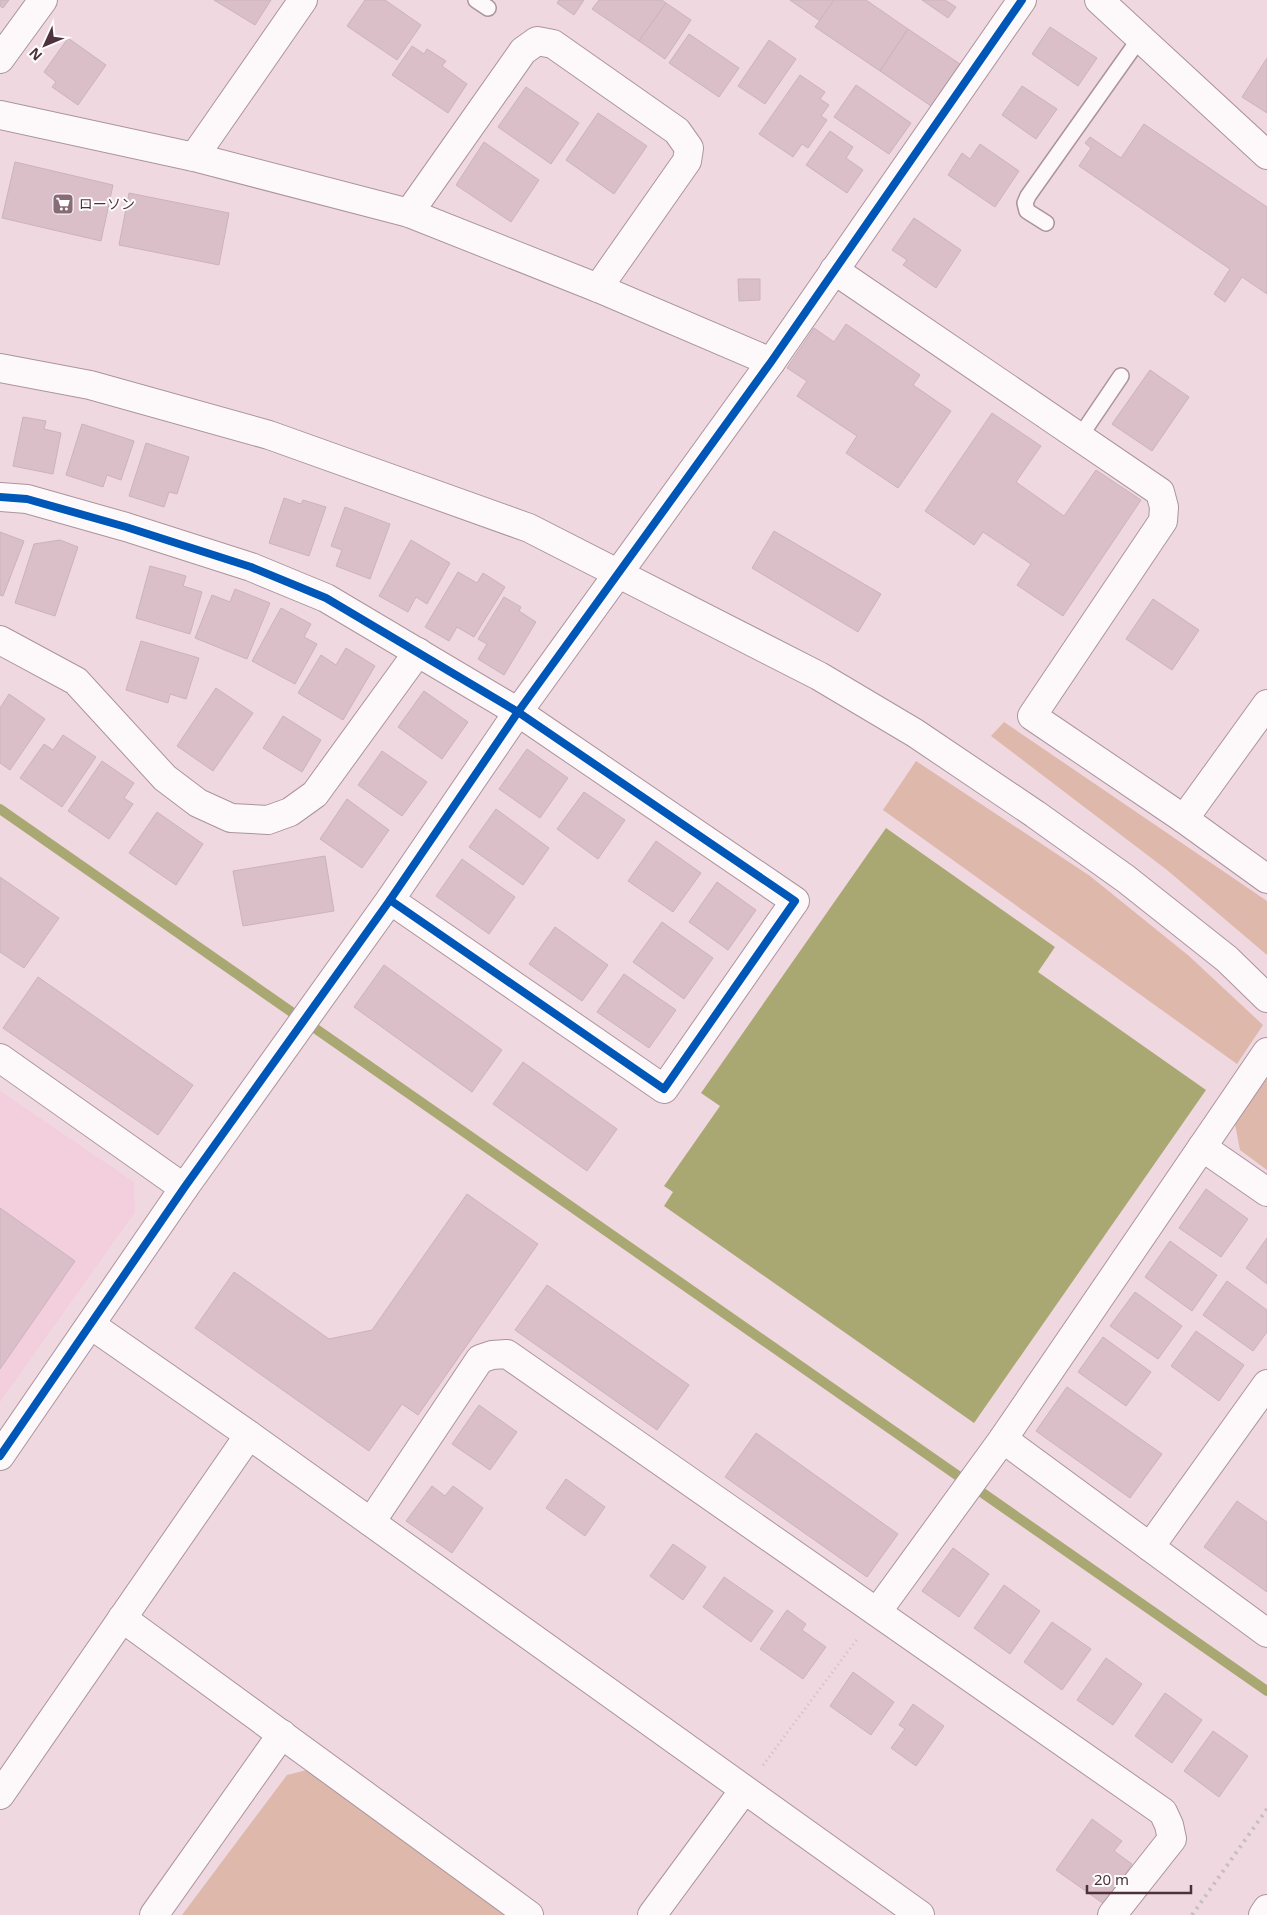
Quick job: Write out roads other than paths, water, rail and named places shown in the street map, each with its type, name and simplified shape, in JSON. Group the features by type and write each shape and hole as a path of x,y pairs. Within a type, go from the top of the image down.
{"street":[{"path":"0,59 43,0"},
{"path":"194,157 302,0"},
{"path":"0,1456 184,1188 390,900 518,712 771,362 1022,0"},
{"path":"1099,0 1267,155"},
{"path":"409,213 523,52 536,41 553,44 676,132 689,148 687,161 598,288"},
{"path":"0,114 194,157 409,213 598,288 771,362"},
{"path":"834,270 1160,492 1164,507 1164,521 1032,716 1184,819 1267,879"},
{"path":"0,368 90,385 269,435 529,528 620,573 819,676 915,733 1035,814 1126,879 1227,958 1267,998"},
{"path":"0,496 27,499 126,527 251,567 326,598 518,712 795,901 664,1089 390,900"},
{"path":"0,640 76,681 165,778 198,803 231,818 268,820 290,812 315,794 418,652"},
{"path":"1184,819 1267,704"},
{"path":"877,1612 1002,1439 1267,1052"},
{"path":"0,1058 184,1188"},
{"path":"1202,1147 1267,1192"},
{"path":"91,1325 249,1435 744,1790 892,1907 920,1915"},
{"path":"371,1522 480,1359 492,1355 507,1354 1163,1812 1169,1825 1172,1840 1112,1915"},
{"path":"1150,1547 1267,1384"},
{"path":"0,1795 249,1435"},
{"path":"1002,1439 1267,1633"},
{"path":"122,1618 529,1915"},
{"path":"154,1915 282,1734"},
{"path":"652,1915 744,1790"},
{"path":"1263,1915 1267,1909"}],"lane":[{"path":"1046,223 1027,210 1025,203 1028,196 1140,38"},
{"path":"1079,438 1121,376"}],"waterway":[{"path":"0,809 1267,1691"}],"railway":[{"path":"1192,1915 1267,1809"}],"place":[{"name":"ローソン","path":"63,204"}]}
